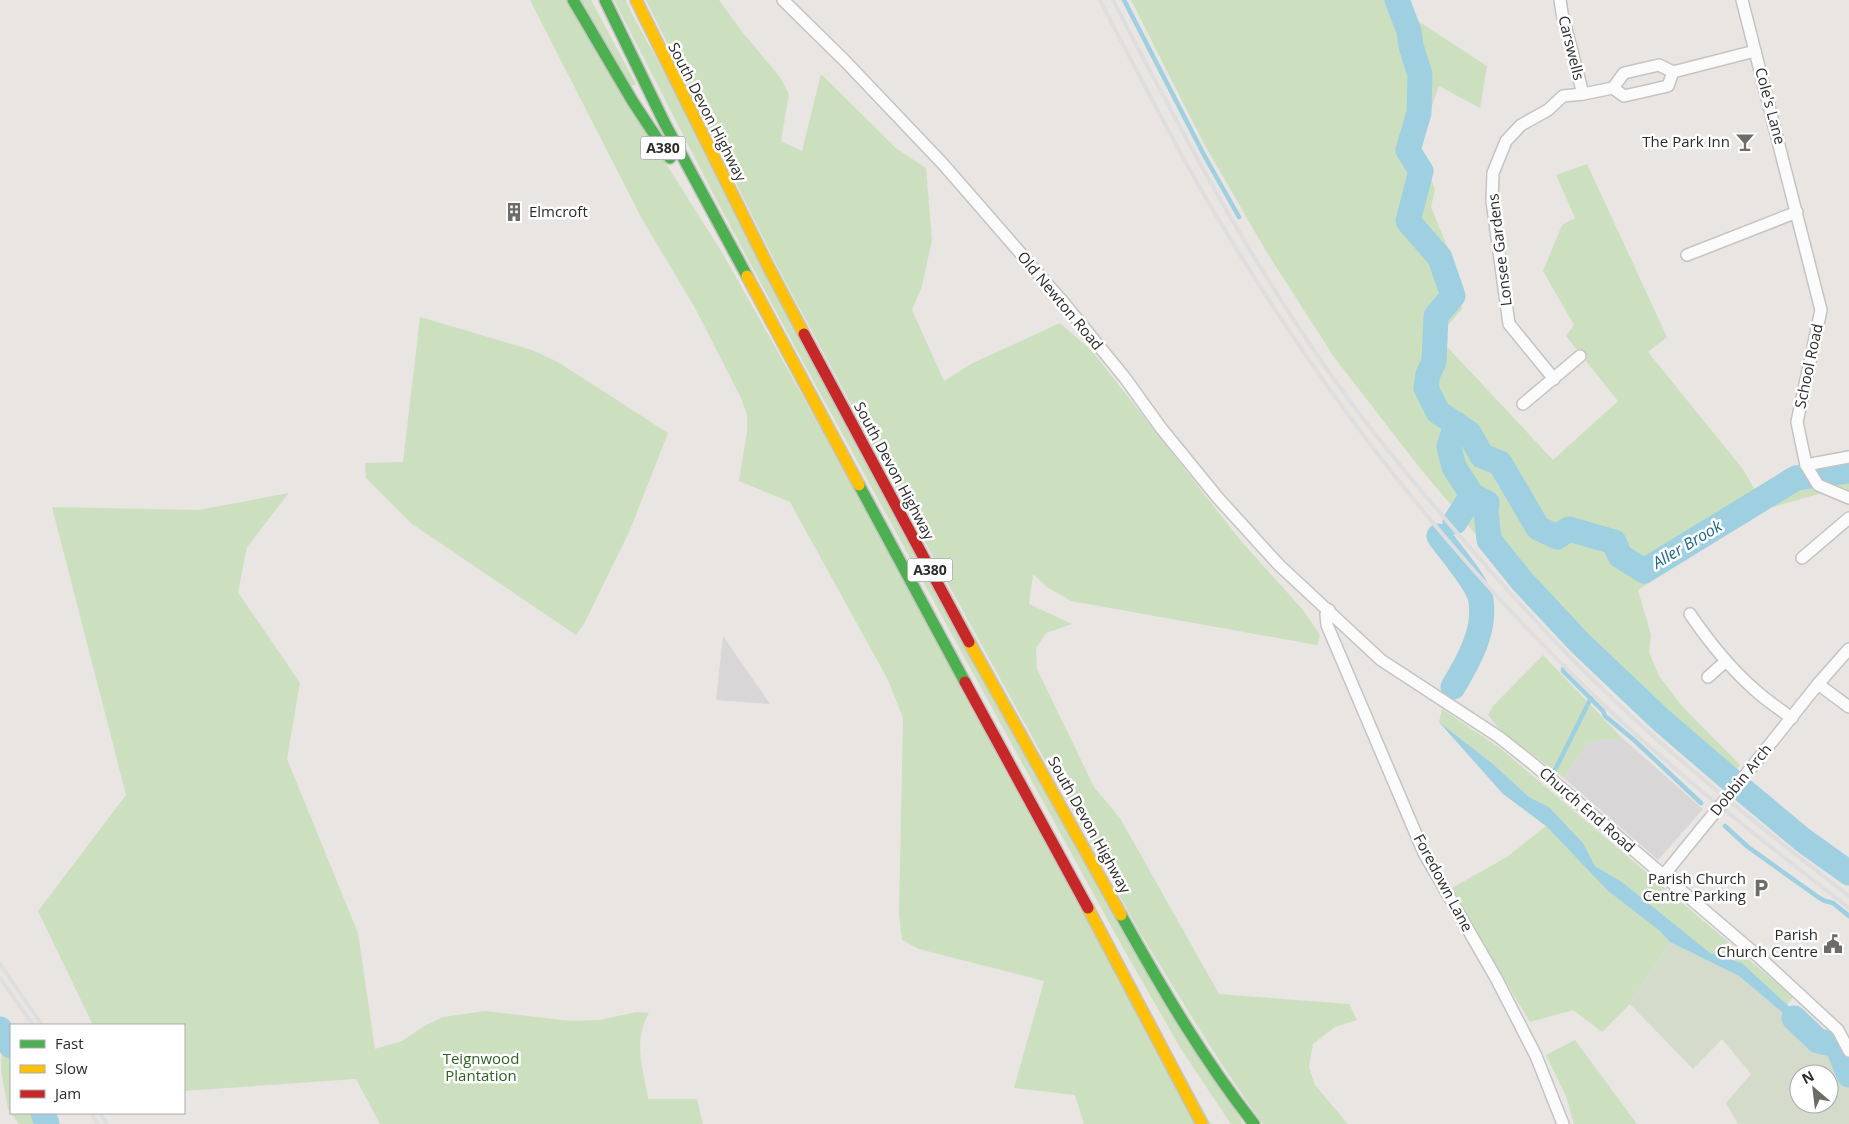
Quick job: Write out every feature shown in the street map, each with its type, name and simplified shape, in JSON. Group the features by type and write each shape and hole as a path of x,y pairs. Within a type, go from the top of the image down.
{"highway":[{"name":"A380","path":"573,0 633,102 744,271"},
{"name":"A380","path":"605,0 665,124 1088,906 1202,1124"},
{"name":"South Devon Highway","path":"636,0 769,268 943,595 1159,983 1233,1097 1254,1124"}],"street":[{"name":"Old Newton Road","path":"783,0 845,61 943,164 1063,302 1218,498 1280,565 1329,610"},
{"name":"Carswells","path":"1560,0 1583,94 1612,88 1624,96 1668,86 1673,72"},
{"name":"Cole's Lane","path":"1742,0 1797,212"},
{"path":"1612,88 1624,73 1659,65 1673,72 1755,51"},
{"name":"Lonsee Gardens","path":"1554,379 1509,324 1492,201 1494,173 1506,141 1521,125 1548,110 1563,96 1583,94"},
{"path":"1687,255 1797,212"},
{"name":"School Road","path":"1797,212 1821,310 1797,422 1808,468 1818,485 1849,498"},
{"path":"1523,404 1580,356"},
{"path":"1808,468 1849,457"},
{"path":"1802,558 1849,518"},
{"name":"Church End Road","path":"1329,610 1381,660 1499,737 1663,876 1759,958 1838,1030 1849,1051"},
{"name":"Foredown Lane","path":"1329,610 1326,614 1327,625 1424,853 1496,978 1536,1056 1563,1124"},
{"path":"1690,614 1709,642 1755,691 1792,718"},
{"name":"Dobbin Arch","path":"1663,876 1818,684 1849,649"},
{"path":"1708,677 1726,660"},
{"path":"1818,684 1849,707"}],"shaded area":[{"path":"723,636 770,704 716,700"},
{"path":"1622,738 1703,809 1658,860 1564,778 1588,742"}],"green space":[{"path":"530,0 568,0 598,56 723,254 1211,1124 1084,1124 1075,1095 1014,1088 1044,981 919,949 902,940 899,913 903,718 888,680 790,502 739,481 747,432 747,415 741,398 695,308 642,219"},
{"path":"580,0 591,0 636,84 630,87"},
{"path":"614,0 626,0 1243,1124 1231,1124 1181,1049 1123,948 795,347 716,199"},
{"path":"646,0 719,0 744,34 780,77 789,94 781,141 802,151 821,74 897,149 926,168 932,240 922,286 912,310 944,381 971,364 1060,323 1092,351 1241,541 1303,610 1320,635 1317,645 1071,601 1047,587 1033,574 1029,604 1072,624 1046,633 1036,648 1037,669 1094,787 1120,818 1219,994 1349,1004 1357,1020 1335,1027 1313,1044 1309,1067 1315,1085 1348,1124 1263,1124 1199,1029 1139,931 924,540 778,268"},
{"path":"1131,0 1396,0 1401,10 1487,66 1480,108 1439,86 1418,146 1435,189 1431,207 1454,263 1462,309 1438,337 1553,460 1618,401 1566,336 1574,325 1543,271 1562,225 1575,218 1556,175 1587,164 1667,337 1648,352 1742,468 1755,490 1800,469 1812,486 1822,493 1766,509 1638,590 1651,635 1649,652 1659,676 1682,706 1740,765 1725,782 1590,657 1515,581 1419,467 1334,357 1266,251 1203,142"},
{"path":"420,317 532,350 558,362 668,433 630,530 584,624 576,635 412,524 366,478 365,463 403,462"},
{"path":"1849,463 1849,492 1828,484 1819,468"},
{"name":"Teignwood Plantation","path":"289,493 247,547 238,592 300,683 287,759 358,933 375,1049 402,1041 426,1025 443,1017 485,1011 571,1021 599,1020 637,1012 649,1013 641,1034 640,1045 648,1099 697,1099 703,1124 380,1124 356,1079 185,1091 185,1024 93,1024 38,911 126,795 52,507 199,510"},
{"path":"1543,655 1622,738 1588,742 1564,778 1500,730 1488,715 1493,706"},
{"path":"1442,709 1501,749 1793,997 1787,1005 1742,963 1710,954 1622,882 1595,866 1583,843 1549,807 1529,797 1493,764 1439,722"},
{"path":"1546,826 1608,891 1660,931 1670,942 1630,1004 1602,1032 1573,1010 1530,1022 1450,889 1507,857"},
{"path":"1670,942 1739,976 1809,1035 1818,1041 1837,1045 1849,1075 1849,1124 1738,1124 1726,1103 1751,1074 1722,1039 1693,1069 1630,1004"},
{"path":"1575,1040 1637,1124 1574,1124 1566,1096 1546,1055"},
{"path":"2,1043 10,1055 10,1112 8,1109 1,1070"},
{"path":"12,1114 51,1114 58,1124 19,1124"}],"water":[{"path":"1439,722 1493,764 1529,797 1549,807 1583,843 1595,866 1622,882 1710,953 1742,963 1796,1013 1818,1041 1739,976 1670,942 1660,931 1608,891 1546,826 1503,794"}],"waterway":[{"path":"1124,0 1204,155 1239,217"},
{"name":"Aller Brook","path":"1397,0 1409,31 1411,46 1420,75 1419,113 1408,150 1421,171 1408,221 1440,258 1453,296 1436,316 1434,362 1428,374 1426,388 1438,412 1469,433 1482,456 1500,463 1538,528 1557,537 1569,529 1614,542 1620,556 1644,571 1796,478 1849,471"},
{"path":"1456,424 1449,447 1454,467 1472,495 1487,503 1489,540 1522,581 1580,643 1661,720 1803,840 1849,873"},
{"path":"1455,522 1472,495"},
{"path":"1439,536 1475,585 1481,600 1482,612 1478,635 1470,657 1453,687"},
{"path":"1577,654 1585,647"},
{"path":"1564,666 1563,671 1603,711 1605,716 1634,740 1701,803"},
{"path":"1555,770 1591,698"},
{"path":"1725,826 1748,847 1818,897 1833,903 1849,916"},
{"path":"1794,1018 1818,1041 1837,1045 1849,1075"},
{"path":"0,1029 10,1044"},
{"path":"43,1114 47,1124"}],"railway":[{"path":"1100,0 1181,155 1252,274 1296,341 1343,407 1392,472 1443,534 1496,595 1609,710 1697,787 1849,908"},
{"path":"1113,0 1167,103 1253,255 1315,353 1380,441 1463,540 1529,614 1614,700 1700,776 1849,896"},
{"path":"0,964 41,1024"},
{"path":"0,978 32,1024"},
{"path":"92,1114 98,1124"},
{"path":"101,1114 107,1124"}],"traffic: fast":[{"path":"573,0 633,102 670,158"},
{"path":"605,0 665,124 747,276"},
{"path":"859,485 965,682"},
{"path":"1121,915 1183,1022 1217,1074 1254,1124"}],"traffic: slow":[{"path":"636,0 769,268 804,334"},
{"path":"747,276 859,485"},
{"path":"969,642 1121,915"},
{"path":"1088,908 1202,1124"}],"traffic: jam":[{"path":"804,334 969,642"},
{"path":"965,682 1088,908"}],"place":[{"name":"The Park Inn","path":"1745,142"},
{"name":"Elmcroft","path":"514,212"},
{"name":"Parish Church Centre Parking","path":"1761,888"},
{"name":"Parish Church Centre","path":"1833,944"}]}
